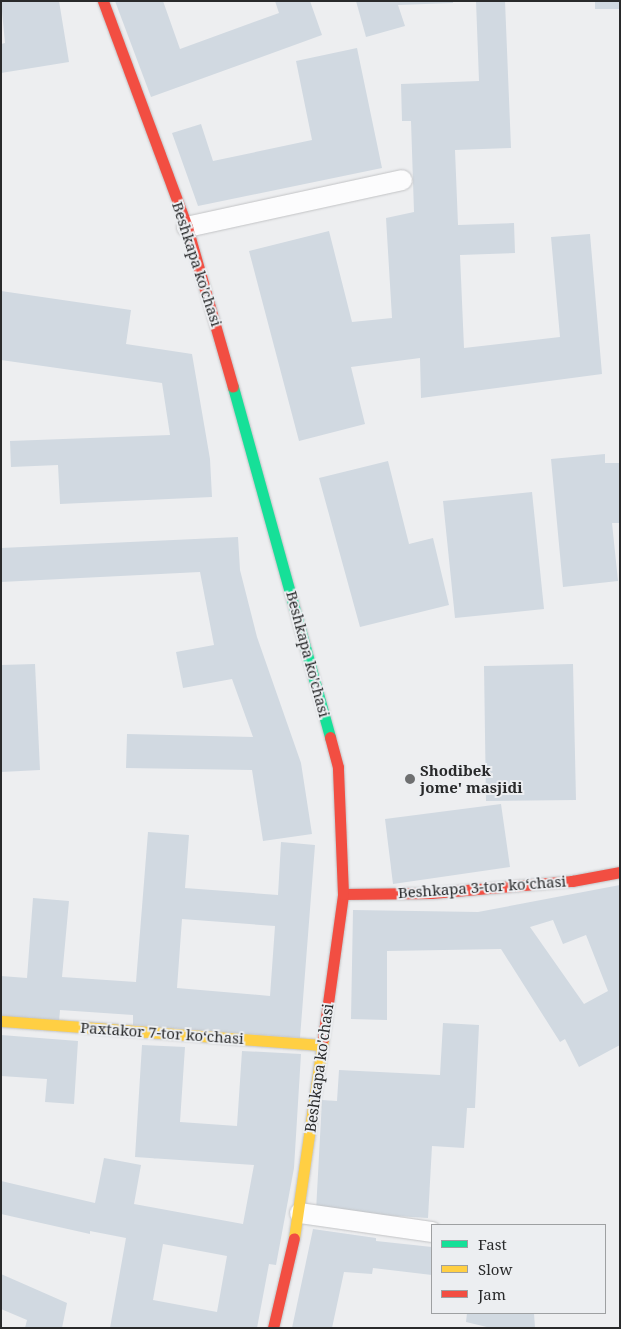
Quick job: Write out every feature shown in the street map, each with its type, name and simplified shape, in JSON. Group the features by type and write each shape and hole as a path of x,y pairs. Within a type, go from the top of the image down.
{"street":[{"name":"Beshkapa ko'chasi","path":"103,1 187,227 338,767 343,894 300,1213 273,1328"},
{"name":"Beshkapa 3-tor koʻchasi","path":"343,894 431,893 572,881 620,872"},
{"name":"Paxtakor 7-tor koʻchasi","path":"1,1022 322,1044"}],"lane":[{"path":"187,227 402,180"},
{"path":"300,1213 431,1232"}],"building":[{"path":"1,1 59,1 69,62 1,73 1,44 5,43"},
{"path":"115,1 163,1 180,49 279,13 275,1 310,1 322,35 151,97"},
{"path":"356,1 453,1 453,3 398,5 405,26 366,37"},
{"path":"476,1 505,1 511,148 455,150 458,225 514,223 515,253 460,255 464,348 560,337 551,237 590,234 602,374 421,398 420,358 351,367 365,424 299,441 249,251 329,231 352,322 392,318 386,218 414,212 411,121 402,121 401,84 479,81"},
{"path":"595,1 620,1 620,9 595,9"},
{"path":"357,48 382,168 198,206 172,133 201,124 213,161 312,140 296,61"},
{"path":"1,291 131,310 126,344 192,354 210,459 212,497 60,504 58,465 11,467 10,441 170,435 162,383 1,360"},
{"path":"605,454 605,463 620,463 620,523 612,523 618,581 563,587 551,459"},
{"path":"388,461 409,544 433,538 449,605 360,627 319,478"},
{"path":"532,492 544,609 455,618 443,501"},
{"path":"238,537 240,570 257,637 301,763 312,834 263,841 252,770 126,768 127,734 253,737 232,679 183,688 176,652 214,645 200,572 1,582 1,548"},
{"path":"35,664 40,770 1,772 1,665"},
{"path":"573,664 576,800 486,801 484,666"},
{"path":"501,804 510,867 393,884 385,819"},
{"path":"148,832 189,835 185,888 278,895 281,842 315,845 300,1038 133,1025 133,1015 60,1010 59,1022 1,1018 1,976 27,978 33,898 69,901 62,977 136,982","holes":["182,919 275,926 270,996 177,988"]},
{"path":"620,885 620,1045 579,1067 565,1039 560,1042 501,949 387,951 387,1020 351,1019 353,910 478,912","holes":["553,920 563,944 586,935 608,991 584,1004 530,927"]},
{"path":"443,1023 479,1025 475,1108 467,1108 464,1148 432,1146 428,1218 316,1211 322,1100 337,1101 339,1070 440,1075"},
{"path":"1,1035 78,1041 74,1104 45,1102 47,1079 1,1076"},
{"path":"142,1045 185,1047 180,1122 237,1126 242,1051 301,1054 294,1168 276,1265 269,1264 257,1328 110,1328 126,1238 90,1231 90,1234 1,1214 1,1181 95,1203 104,1158 141,1165 134,1204 243,1224 254,1165 135,1157","holes":["163,1244 227,1256 217,1312 153,1300"]},
{"path":"313,1229 376,1238 376,1241 431,1247 431,1275 373,1268 372,1274 344,1272 332,1328 292,1328"},
{"path":"1,1274 67,1303 62,1328 25,1328 27,1320 1,1309"},
{"path":"467,1314 534,1314 535,1328 491,1328 466,1322"}],"traffic: fast":[{"path":"233,387 330,737"}],"traffic: slow":[{"path":"1,1021 322,1045"},
{"path":"294,1238 323,1039"}],"traffic: jam":[{"path":"103,1 187,227 233,387"},
{"path":"323,1039 343,894 338,767 330,737"},
{"path":"343,894 431,893 572,881 620,872"},
{"path":"273,1328 294,1238"}],"place":[{"name":"Shodibek jome' masjidi","path":"410,779"}]}
